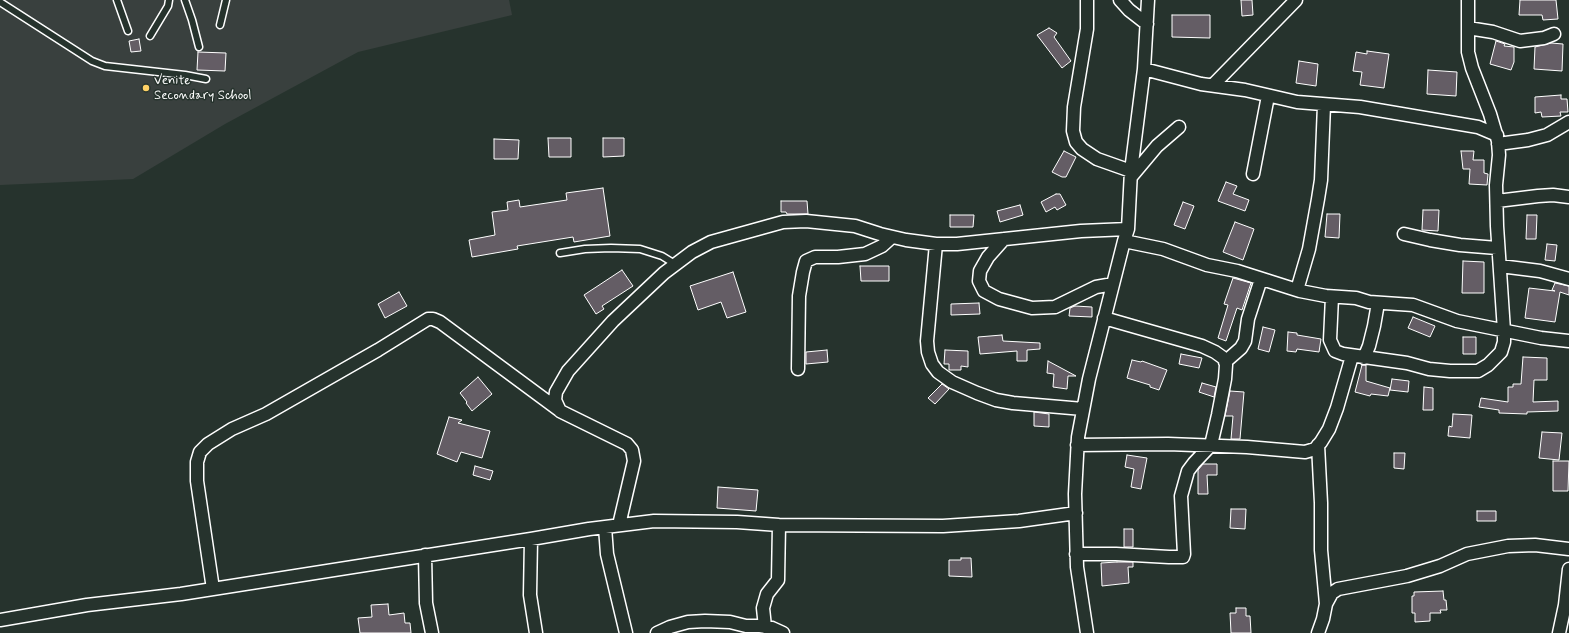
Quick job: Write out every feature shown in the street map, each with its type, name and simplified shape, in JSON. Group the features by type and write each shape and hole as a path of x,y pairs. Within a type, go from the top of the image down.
{"street":[{"path":"1087,0 1087,29 1074,107 1073,131 1076,142 1082,149 1097,159 1131,174"},
{"path":"1120,0 1129,10 1147,24"},
{"path":"1087,633 1076,554 1075,494 1078,445 1088,379 1128,229 1131,174 1144,69 1148,0"},
{"path":"1213,85 1296,0"},
{"path":"1332,297 1330,322 1331,344 1335,351 1358,357 1407,363 1450,372 1478,371 1488,365 1501,352 1504,342 1504,331 1500,266 1497,248 1498,140 1490,114 1472,68 1468,52 1468,0"},
{"path":"1468,28 1487,31 1520,41 1544,38 1554,34"},
{"path":"1144,69 1201,84 1245,90 1297,102 1360,107 1478,127 1498,140 1528,140 1547,135 1569,122"},
{"path":"1253,174 1268,96"},
{"path":"1297,290 1309,249 1321,180 1324,105"},
{"path":"1131,174 1157,146 1179,127"},
{"path":"1497,201 1553,195 1568,198"},
{"path":"560,411 555,400 556,392 568,371 634,300 675,264 692,252 711,242 783,222 806,221 855,226 892,237 936,244 957,244 1074,232 1128,229"},
{"path":"1404,234 1453,244 1497,248"},
{"path":"798,369 799,296 802,272 806,261 815,257 838,257 865,254 882,246 892,237"},
{"path":"1004,239 988,257 980,271 979,281 984,291 999,299 1032,308 1055,308 1096,287 1113,284"},
{"path":"1124,241 1163,249 1208,265 1297,290 1332,297 1413,305 1457,321 1541,338 1569,342"},
{"path":"936,244 927,341 930,358 938,372 952,382 996,400 1013,403 1083,409"},
{"path":"1500,266 1540,272 1569,279"},
{"path":"1225,362 1241,348 1245,341 1248,319 1261,279"},
{"path":"1078,445 1148,443 1211,445 1305,452 1315,448 1329,429 1358,357 1369,346 1378,302"},
{"path":"1076,554 1183,557 1181,496 1188,471 1211,445 1221,401 1225,372 1225,362 1222,357 1202,346 1104,318"},
{"path":"213,589 197,481 197,462 200,452 208,444 232,429 266,414 428,319 433,319 440,322 560,411 627,444 632,450 634,461 619,525"},
{"path":"1318,445 1321,503 1321,550 1326,604 1318,633"},
{"path":"0,620 86,605 213,589 605,527 654,521 737,522 779,525 943,526 1020,521 1076,513"},
{"path":"765,627 763,608 767,594 778,580 779,525"},
{"path":"605,527 608,554 628,632"},
{"path":"531,539 530,594 536,633"},
{"path":"1326,604 1332,593 1338,589 1407,576 1440,566 1467,554 1508,546 1535,545 1569,549"},
{"path":"425,555 426,603 432,633"},
{"path":"1559,633 1565,605 1569,569"},
{"path":"657,633 670,627 688,622 712,621 772,628 784,633"}],"lane":[{"path":"117,0 128,31"},
{"path":"150,36 168,6 169,0"},
{"path":"185,0 199,47"},
{"path":"220,26 226,0"},
{"path":"0,2 92,62 105,66 186,75 206,79"},
{"path":"560,253 585,249 640,249 662,256 675,264"}],"shaded area":[{"name":"Venite Secondary School","path":"0,0 509,0 512,15 358,52 225,124 133,179 0,185"}],"building":[{"path":"1241,0 1252,0 1253,15 1242,16"},
{"path":"1520,0 1556,0 1558,19 1543,20 1542,15 1519,15"},
{"path":"1172,15 1210,15 1210,38 1172,37"},
{"path":"1049,28 1057,33 1054,37 1071,61 1062,68 1037,35"},
{"path":"139,39 141,51 131,52 129,41"},
{"path":"1496,41 1505,44 1504,46 1514,47 1514,62 1511,70 1490,64"},
{"path":"1551,43 1563,44 1562,71 1534,69 1535,47"},
{"path":"1367,51 1389,54 1384,88 1360,85 1362,72 1353,71 1356,52 1367,54"},
{"path":"198,52 226,53 225,71 197,70"},
{"path":"1299,61 1318,64 1316,86 1296,83"},
{"path":"1428,70 1457,72 1456,96 1427,94"},
{"path":"1561,95 1561,99 1567,99 1568,112 1560,112 1561,116 1542,117 1541,112 1535,113 1535,97"},
{"path":"548,138 571,138 571,157 549,157"},
{"path":"603,138 624,138 624,156 603,157"},
{"path":"494,139 519,140 518,159 494,159"},
{"path":"1064,151 1076,157 1066,177 1062,177 1052,172"},
{"path":"1461,151 1474,151 1473,160 1484,160 1484,173 1488,174 1487,185 1469,184 1470,169 1463,169"},
{"path":"1226,182 1237,186 1233,194 1249,200 1245,211 1218,201"},
{"path":"603,188 610,236 574,242 573,237 517,246 518,249 472,257 469,240 495,235 492,212 508,210 507,202 519,200 520,207 567,200 566,193"},
{"path":"1056,194 1060,194 1066,205 1057,210 1055,207 1046,212 1041,202"},
{"path":"781,201 807,201 808,214 787,214 786,212 781,212"},
{"path":"1183,202 1194,206 1185,229 1174,225"},
{"path":"1020,205 1023,215 1000,222 997,211"},
{"path":"1423,210 1439,210 1438,231 1422,230"},
{"path":"1327,214 1340,214 1339,238 1325,237"},
{"path":"950,215 974,215 973,227 950,227"},
{"path":"1527,215 1537,215 1536,239 1526,239"},
{"path":"1235,222 1254,229 1243,260 1223,252"},
{"path":"1547,244 1557,245 1555,261 1545,260"},
{"path":"1463,261 1484,262 1484,293 1462,293"},
{"path":"860,266 889,266 889,281 861,281"},
{"path":"622,270 633,286 602,306 604,309 596,314 584,295"},
{"path":"733,272 746,312 727,318 721,302 698,310 690,286"},
{"path":"1233,278 1251,283 1242,310 1237,308 1226,341 1218,338 1228,305 1224,304"},
{"path":"1555,283 1569,286 1569,295 1560,292 1555,322 1525,318 1529,288 1555,291 1552,290"},
{"path":"399,292 407,306 385,318 378,304"},
{"path":"979,303 980,314 951,315 951,304"},
{"path":"1075,306 1092,307 1092,317 1069,316 1070,308"},
{"path":"1413,317 1435,326 1430,337 1408,328"},
{"path":"1263,327 1275,330 1269,352 1258,349"},
{"path":"1288,332 1321,339 1319,352 1297,349 1296,352 1287,351"},
{"path":"1002,335 1003,341 1040,343 1040,349 1027,350 1027,361 1017,361 1017,351 980,354 978,337"},
{"path":"1463,337 1476,337 1476,354 1463,354"},
{"path":"827,350 828,362 806,364 806,352"},
{"path":"945,350 968,351 968,367 961,366 961,370 949,370 949,364 944,364"},
{"path":"1181,354 1202,358 1199,368 1179,364"},
{"path":"1523,357 1547,358 1547,380 1534,380 1533,402 1558,401 1558,411 1527,412 1527,414 1499,413 1499,410 1479,407 1481,398 1508,402 1508,387 1513,387 1513,384 1521,384"},
{"path":"1132,360 1142,361 1167,370 1159,390 1150,387 1150,385 1127,378"},
{"path":"1048,361 1076,376 1068,376 1067,389 1053,387 1054,374 1047,373"},
{"path":"1362,365 1366,365 1366,381 1390,388 1388,396 1371,394 1370,396 1355,392"},
{"path":"478,377 492,394 472,411 460,393"},
{"path":"1392,379 1409,381 1408,392 1390,390"},
{"path":"1202,383 1216,387 1214,397 1199,392"},
{"path":"942,384 949,389 935,404 928,398"},
{"path":"1424,387 1433,388 1433,410 1423,410"},
{"path":"1230,391 1244,392 1240,439 1231,439 1233,416 1225,416"},
{"path":"1034,412 1049,414 1049,427 1034,426"},
{"path":"1453,414 1472,415 1470,438 1448,436 1449,426 1452,427"},
{"path":"449,417 462,420 458,423 490,431 482,458 461,452 457,462 437,454"},
{"path":"1542,432 1562,433 1559,460 1539,458"},
{"path":"1394,453 1405,453 1404,469 1394,468"},
{"path":"1127,455 1147,458 1141,489 1131,487 1134,469 1125,467"},
{"path":"1553,461 1569,461 1568,491 1553,491"},
{"path":"1203,464 1217,464 1217,475 1207,475 1208,494 1198,494 1198,470"},
{"path":"475,466 493,471 490,480 473,475"},
{"path":"718,487 758,490 756,511 717,508"},
{"path":"1231,509 1246,509 1245,529 1230,528"},
{"path":"1477,511 1496,511 1496,521 1477,521"},
{"path":"1124,529 1133,529 1133,547 1124,547"},
{"path":"961,558 971,558 972,577 949,576 949,560 961,560"},
{"path":"1133,562 1133,567 1128,567 1129,583 1102,586 1101,563"},
{"path":"1443,591 1447,610 1440,610 1441,613 1430,613 1430,621 1415,622 1415,613 1412,613 1412,596 1414,596 1414,592"},
{"path":"388,604 389,615 404,613 405,623 410,623 411,633 360,633 358,618 372,617 371,605"},
{"path":"1236,608 1246,608 1246,616 1250,616 1251,633 1231,633 1230,613 1236,613"}],"place":[{"name":"Venite Secondary School","path":"146,88"}]}
